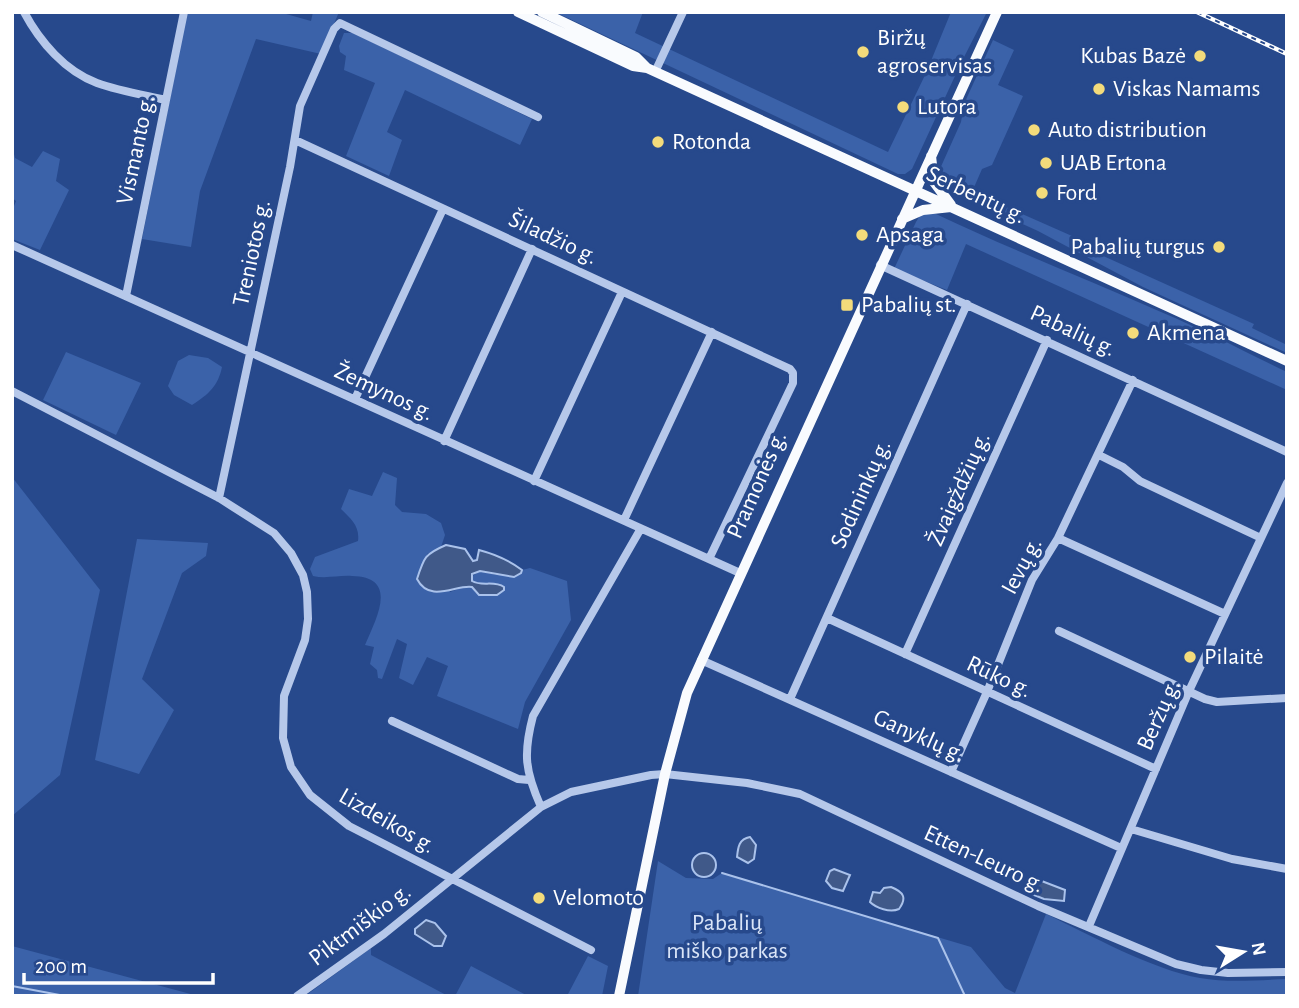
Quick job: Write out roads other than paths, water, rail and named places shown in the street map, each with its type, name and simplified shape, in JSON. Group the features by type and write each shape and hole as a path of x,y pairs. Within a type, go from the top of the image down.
{"main road":[{"name":"Serbentų g.","path":"518,12 1287,360"},
{"name":"Serbentų g.","path":"542,12 636,57 651,70"},
{"name":"Pramonės g.","path":"619,996 681,709 740,573 997,12"},
{"path":"931,155 934,182 953,207"},
{"path":"901,219 923,210 953,207"}],"street":[{"path":"24,12 40,38 64,64 96,83 166,100"},
{"name":"Vismanto g.","path":"126,296 184,12"},
{"path":"651,70 683,12"},
{"name":"Treniotos g.","path":"219,498 300,106 334,29 340,23 538,117"},
{"name":"Šiladžio g.","path":"295,140 790,369 793,383 709,559"},
{"path":"355,399 443,209"},
{"name":"Žemynos g.","path":"12,245 740,573"},
{"path":"444,441 532,249"},
{"name":"Pabalių g.","path":"880,265 1287,452"},
{"path":"534,481 622,292"},
{"name":"Sodininkų g.","path":"790,699 967,304"},
{"path":"624,520 712,332"},
{"name":"Žvaigždžių g.","path":"905,654 1047,340"},
{"name":"Ievų g.","path":"951,772 1032,580 1059,538 1133,380"},
{"name":"Lizdeikos g.","path":"12,391 219,498 274,533 291,553 303,575 308,619 306,640 285,696 282,738 300,782 326,810 349,826 591,950"},
{"path":"1099,454 1123,467 1140,481 1261,538"},
{"name":"Beržų g.","path":"1088,926 1189,691 1287,483"},
{"path":"541,807 529,780 527,750 533,716 640,530"},
{"path":"1059,538 1225,614"},
{"name":"Rūko g.","path":"827,618 1156,769"},
{"path":"1059,631 1217,702 1287,698"},
{"name":"Ganyklų g.","path":"701,660 1121,848"},
{"path":"392,721 518,779 529,780"},
{"name":"Piktmiškio g.","path":"297,996 384,934 541,807 571,792 665,774"},
{"name":"Etten-Leuro g.","path":"665,774 747,783 800,794 1038,906 1167,960 1201,970 1287,972"},
{"path":"1131,830 1232,859 1287,869"}],"waterway":[{"path":"722,873 938,938 965,996"},
{"path":"12,986 65,996"}],"railway":[{"path":"1197,12 1287,54"}],"place":[{"name":"Biržų agroservisas","path":"863,52"},
{"name":"Kubas Bazė","path":"1200,56"},
{"name":"Viskas Namams","path":"1099,89"},
{"name":"Lutora","path":"903,107"},
{"name":"Auto distribution","path":"1034,130"},
{"name":"Rotonda","path":"658,142"},
{"name":"UAB Ertona","path":"1046,163"},
{"name":"Ford","path":"1042,193"},
{"name":"Apsaga","path":"862,235"},
{"name":"Pabalių turgus","path":"1219,247"},
{"name":"Pabalių st.","path":"847,305"},
{"name":"Akmena","path":"1133,333"},
{"name":"Pilaitė","path":"1190,657"},
{"name":"Velomoto","path":"539,898"}],"park label":[{"name":"Pabalių miško parkas","path":"727,937"}]}
